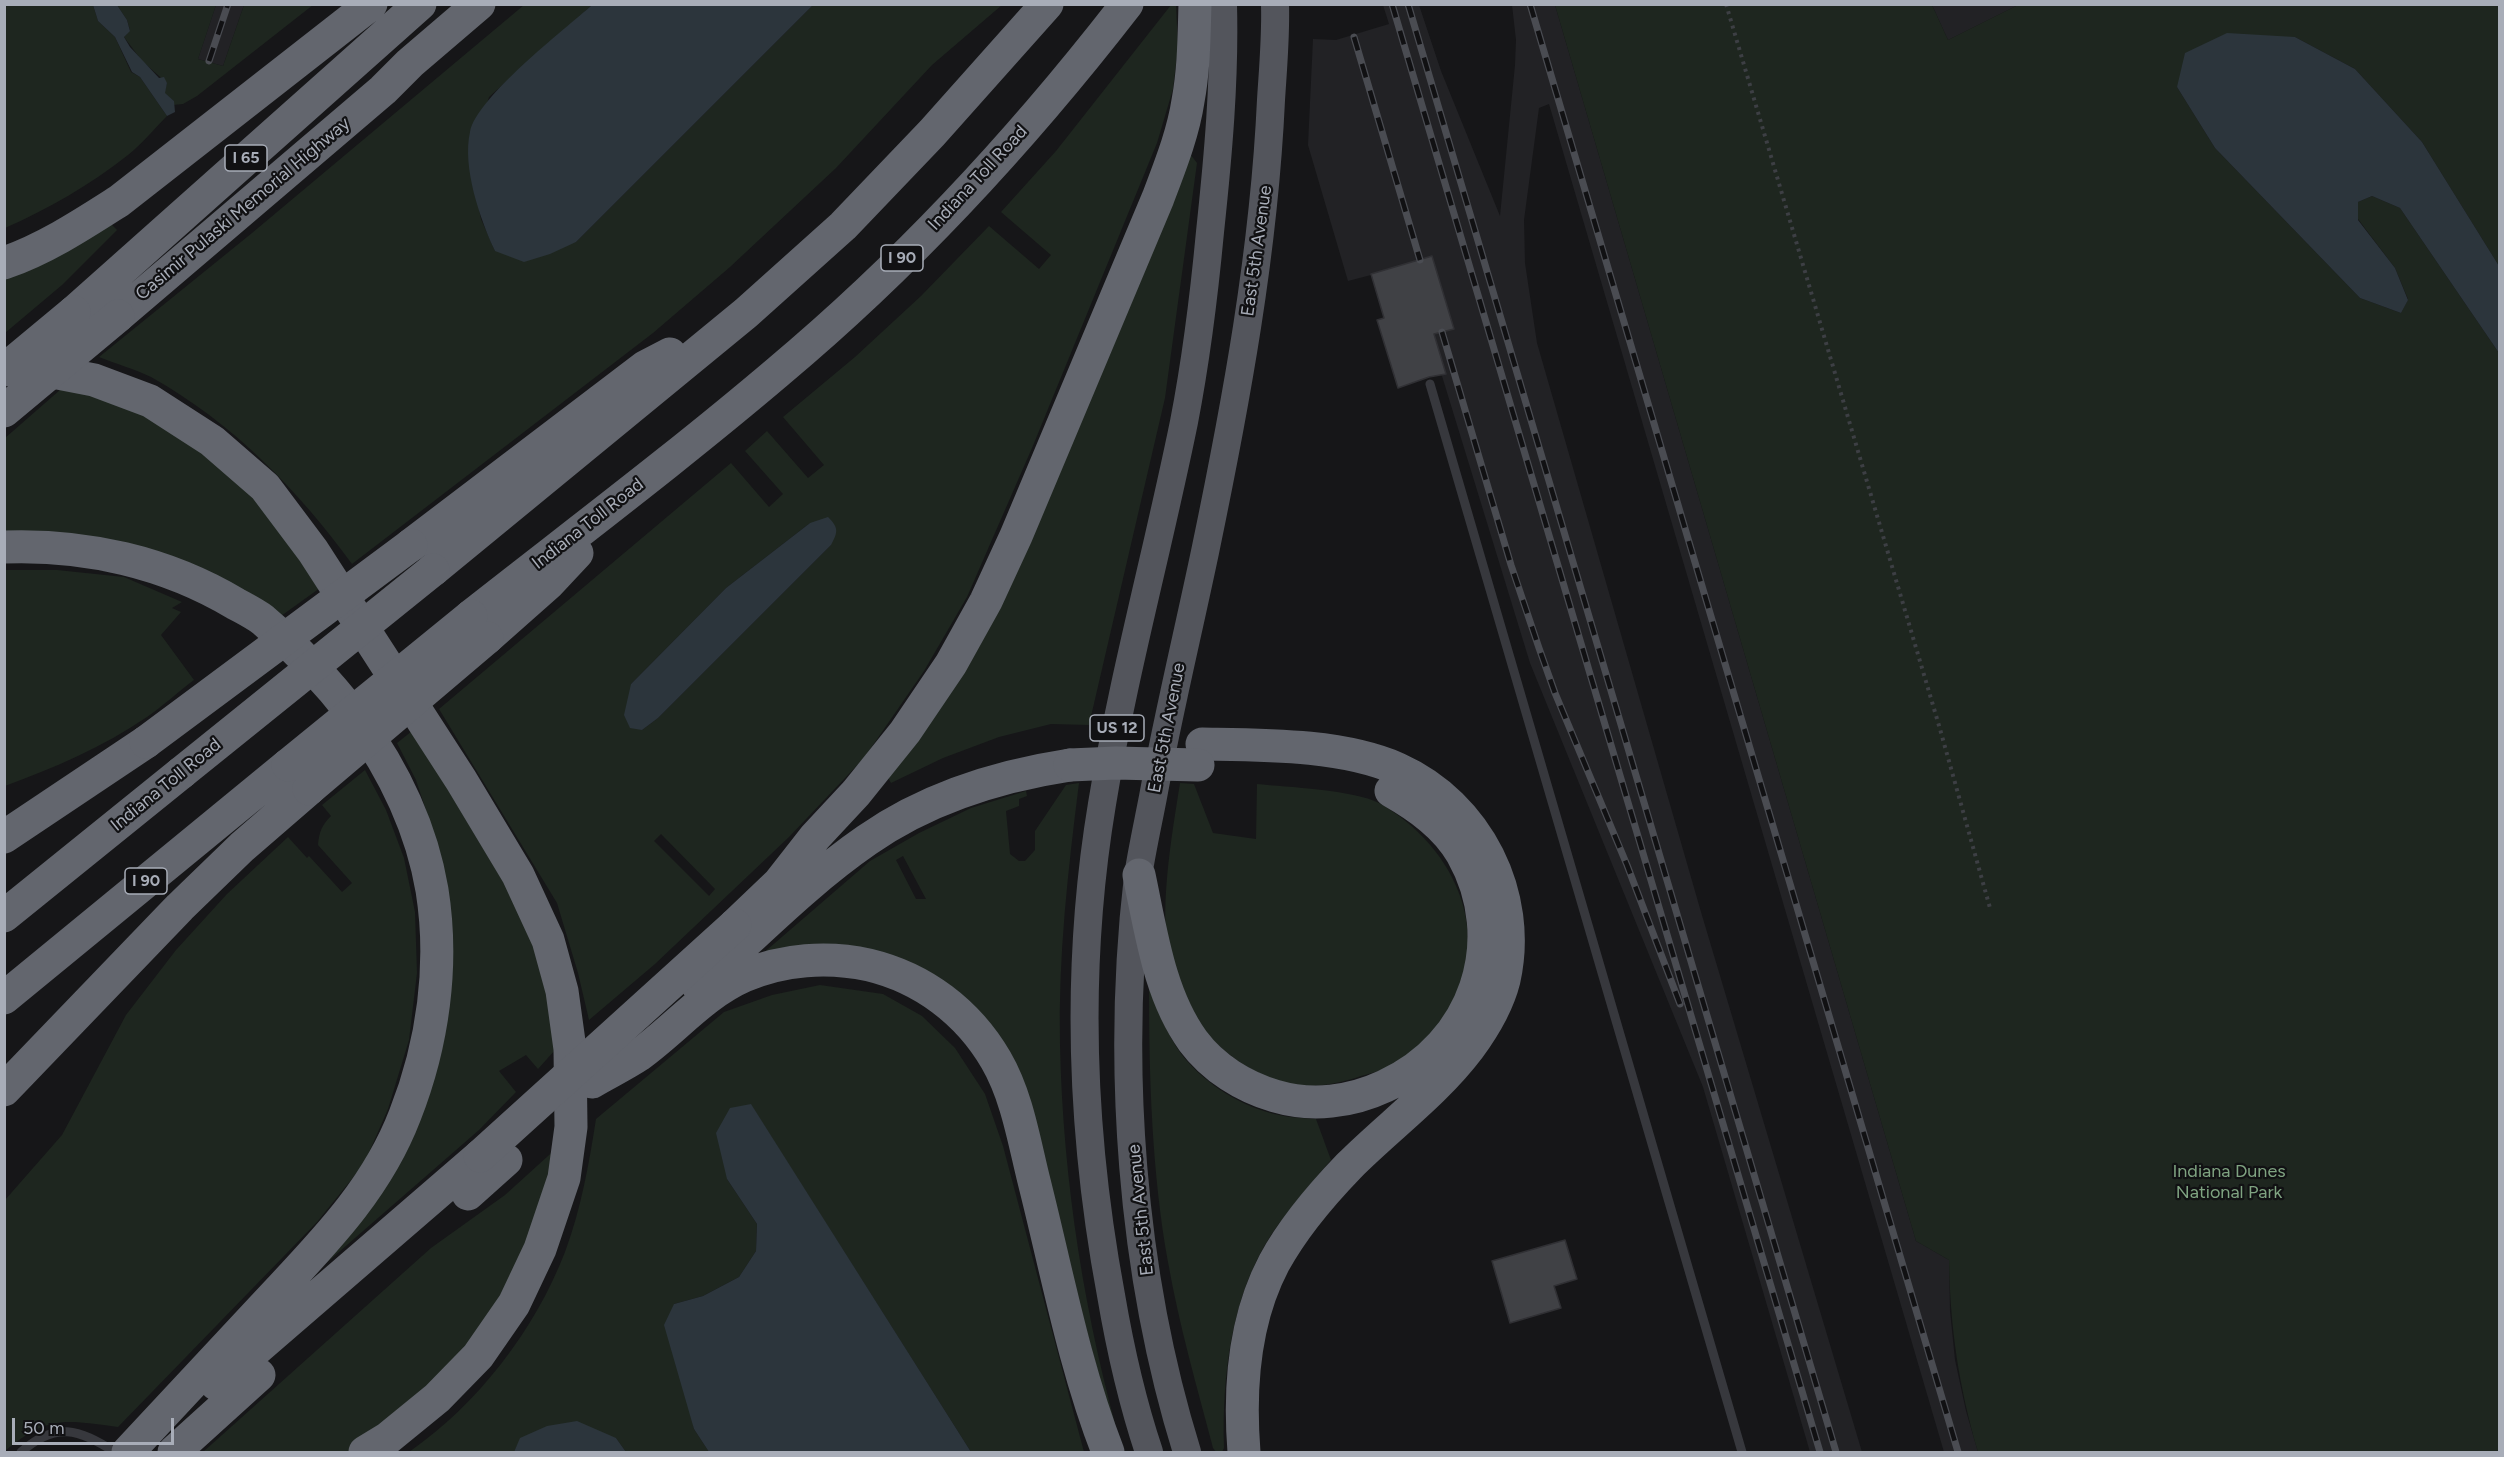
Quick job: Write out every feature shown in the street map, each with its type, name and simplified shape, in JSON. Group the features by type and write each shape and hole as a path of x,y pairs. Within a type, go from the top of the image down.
{"highway":[{"path":"4,263 19,258 77,228 119,201 371,4"},
{"name":"Casimir Pulaski Memorial Highway","path":"4,370 74,312 420,4"},
{"name":"Casimir Pulaski Memorial Highway","path":"4,411 383,90 410,63 479,4"},
{"name":"Indiana Toll Road","path":"4,916 433,570 746,313 843,226 932,133 1047,4"},
{"name":"Indiana Toll Road","path":"4,998 298,777 479,627 645,479 780,370 883,277 977,182 1073,74 1127,4"},
{"path":"137,1452 493,1158 592,1082 743,932 815,837 856,793 905,732 951,664 986,601 1154,209 1176,149 1188,102 1194,53 1195,4"},
{"path":"4,837 146,742 645,367 746,313"},
{"path":"4,364 94,380 150,401 212,441 266,487 313,550 460,780 518,875 548,940 562,991 570,1049 571,1127 564,1178 540,1249 514,1304 478,1356 437,1398 388,1438 365,1452"},
{"path":"4,547 40,546 96,552 159,567 212,589 261,619 317,670 378,748 401,789 419,837 432,890 437,947 434,1003 430,1026 421,1069 405,1116 384,1160 347,1216 128,1452"},
{"path":"779,883 839,835 900,796 948,775 997,758 1047,748 1116,763 1297,748 1369,759 1399,769 1429,786 1458,810 1480,839 1497,874 1505,904 1508,948 1503,982 1489,1017 1470,1047 1447,1074 1348,1167 1307,1213 1274,1264 1252,1322 1244,1374 1242,1425 1244,1452"},
{"path":"174,1452 493,1158 743,932 868,839 911,814 960,792 1072,755"},
{"path":"1138,874 1158,960 1173,1008 1194,1043 1222,1070 1252,1089 1292,1101 1334,1101 1370,1093 1405,1077 1432,1057 1452,1033 1468,1006 1478,979 1485,946 1483,913 1475,884 1462,853 1443,829 1418,806 1390,790 1325,772 1200,755"},
{"path":"4,1090 180,907 242,847 298,777"},
{"path":"592,1082 639,1055 709,996 744,976 780,964 820,960 860,963 894,971 940,996 974,1029 997,1061 1016,1109 1071,1334 1108,1452"}],"main road":[{"name":"US 12","path":"1149,1452 1119,1344 1099,1233 1089,1137 1085,1050 1087,963 1093,881 1102,806 1121,706 1185,419 1205,286 1218,164 1223,4"},
{"name":"East 5th Avenue","path":"1187,1452 1175,1414 1156,1332 1139,1227 1128,1047 1138,874 1170,708 1205,551 1252,298 1268,177 1275,4"}],"lane":[{"path":"1430,384 1742,1452"},
{"path":"21,1452 36,1439 73,1431 92,1438 115,1452"}],"path":[{"path":"1726,4 1940,729 1990,908"}],"shaded area":[{"path":"93,5 117,5 127,20 130,31 124,37 130,47 159,78 164,77 167,83 165,93 174,101 175,112 167,116 140,77 132,72 115,37 98,21"},
{"path":"216,5 244,5 223,66 198,59"},
{"path":"592,5 813,5 576,242 550,254 524,262 495,251 489,238 478,209 470,177 468,146 470,132 476,118 504,83"},
{"path":"1383,5 1419,5 1441,71 1500,216 1515,65 1516,40 1512,5 1555,5 1916,1241 1949,1260 1950,1311 1955,1360 1978,1452 1944,1452 1549,104 1539,108 1524,220 1525,263 1537,343 1701,912 1862,1452 1810,1452 1703,1087 1530,663 1442,376 1371,275 1348,281 1308,145 1313,39 1336,40 1389,24"},
{"path":"1932,5 2018,5 1948,40"},
{"path":"2227,33 2295,37 2355,69 2422,142 2499,266 2499,353 2400,208 2372,196 2358,202 2358,220 2395,268 2408,300 2401,313 2360,298 2215,148 2177,87 2185,53"},
{"path":"828,517 836,530 831,545 658,718 642,730 630,728 624,715 631,684 726,588 810,523"},
{"path":"751,1104 971,1452 709,1452 694,1429 664,1325 674,1304 703,1296 739,1277 756,1251 757,1224 727,1179 716,1133 730,1108"},
{"path":"577,1421 616,1438 626,1452 514,1452 520,1438 547,1426"}],"green space":[{"path":"5,5 93,5 98,21 115,37 131,72 140,77 167,116 133,151 114,166 53,204 5,228"},
{"path":"117,5 216,5 198,59 223,66 244,5 313,5 197,96 183,104 173,105 174,101 164,93 167,83 142,61 124,37 130,30 127,20"},
{"path":"524,5 592,5 489,97 469,162 481,219 495,251 576,242 813,5 1002,5 932,65 836,168 730,267 653,333 352,564 286,484 236,437 181,395 151,377 99,357 252,233"},
{"path":"1171,5 1176,5 1178,47 1173,89 1157,143 1032,448 967,597 924,671 864,758 789,837 655,964 589,1020 557,903 439,709 731,463 769,507 783,494 745,451 767,431 808,478 824,465 783,417 855,357 921,296 989,226 1039,269 1051,255 1001,212 1056,151","holes":["810,523 831,545 658,718 642,730 631,684 726,588","661,834 715,889 709,896 654,841"]},
{"name":"Indiana Dunes National Park","path":"1555,5 1932,5 1948,40 2018,5 2499,5 2499,266 2422,142 2355,69 2295,37 2177,87 2215,148 2360,298 2401,313 2408,299 2395,268 2358,219 2358,202 2372,196 2400,208 2499,353 2499,1452 1978,1452 1957,1357 1951,1310 1949,1260 1916,1241"},
{"path":"1190,154 1197,163 1165,398 1089,725 1051,724 999,737 943,758 891,783 887,776"},
{"path":"109,222 117,230 62,285 5,333 5,278"},
{"path":"68,383 128,406 212,458 252,493 320,588 281,616 5,536 5,438"},
{"path":"5,570 57,570 124,577 182,602 172,608 181,612 161,635 194,680 153,713 113,738 60,764 5,786"},
{"path":"412,731 513,894 535,943 548,989 555,1050 538,1069 526,1055 499,1071 516,1092 479,1130 316,1272 409,1141 433,831 416,780 397,743"},
{"path":"365,770 386,810 404,858 415,912 417,973 409,1040 388,1109 364,1164 317,1222 118,1427 58,1423 33,1431 5,1451 5,1200 62,1135 126,1015 176,950 227,894 288,837 342,892 352,883 318,845 325,822 331,816 322,805"},
{"path":"1079,783 1062,947 1060,1045 1066,1148 1071,1200 1087,1302 1123,1452 1120,1452 1029,1120 949,993 761,955 870,861 919,833 971,808 1026,791 1027,796 1019,799 1019,806 1006,811 1010,854 1019,861 1025,861 1035,850 1035,831 1066,785","holes":["903,856 926,899 916,899 896,860"]},
{"path":"1180,783 1194,784 1213,833 1256,839 1257,784 1320,790 1368,799 1379,803 1407,822 1430,845 1448,871 1461,899 1468,928 1467,959 1459,990 1442,1020 1413,1053 1403,1061 1379,1071 1334,1083 1307,1086 1271,1079 1237,1060 1207,1034 1183,1001 1167,946 1165,924 1167,875"},
{"path":"820,985 883,994 922,1016 955,1048 985,1094 1003,1146 1084,1452 971,1452 751,1105 727,1179 757,1224 756,1251 739,1277 703,1296 674,1304 694,1429 709,1452 626,1452 616,1438 521,1438 514,1452 409,1452 458,1412 480,1389 501,1364 538,1310 571,1236 584,1186 596,1119 724,1012 772,995"},
{"path":"1149,989 1172,1039 1191,1066 1213,1085 1252,1107 1284,1116 1316,1119 1331,1160 1271,1235 1246,1284 1227,1365 1222,1452 1216,1452 1213,1448 1177,1309 1168,1262 1158,1195 1152,1126"},
{"path":"559,1146 529,1253 474,1340 391,1426 347,1452 203,1452 431,1248 505,1195"}],"building":[{"path":"1432,256 1454,329 1434,334 1446,374 1429,377 1398,388 1377,320 1384,318 1371,274"},
{"path":"1565,1240 1577,1279 1554,1286 1561,1308 1510,1323 1492,1261"}],"railway":[{"path":"209,61 228,4"},
{"path":"1392,4 1820,1452"},
{"path":"1408,4 1836,1452"},
{"path":"1530,4 1958,1452"},
{"path":"1354,37 1420,260"},
{"path":"1442,332 1511,565 1539,648 1555,693 1627,865 1680,1004"}]}
